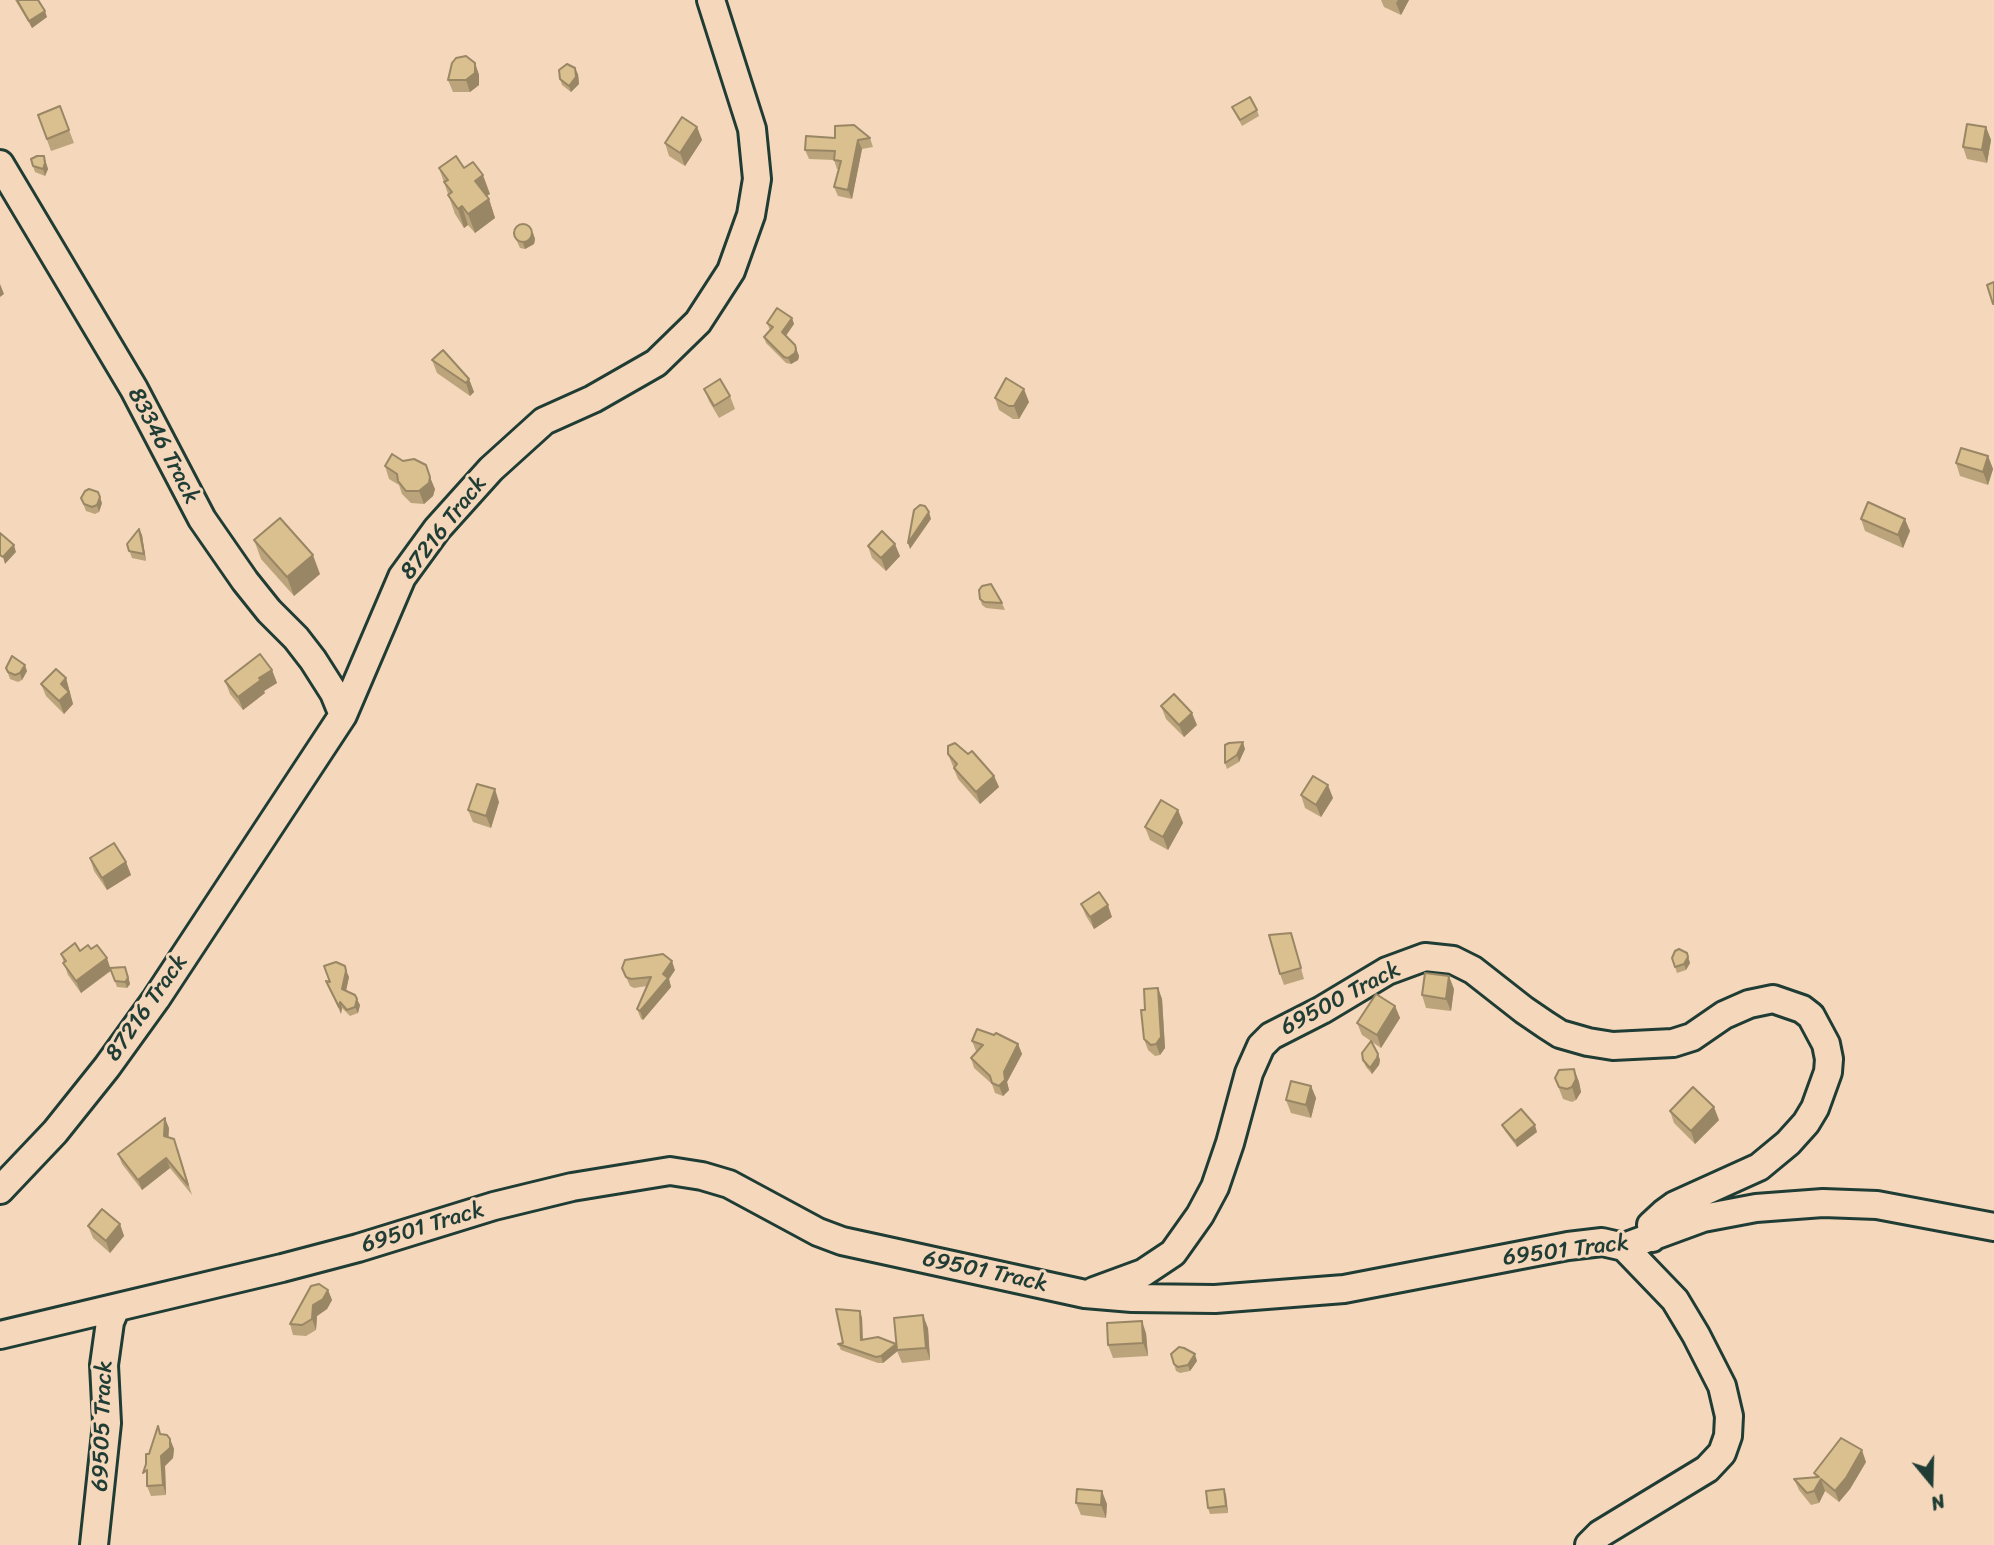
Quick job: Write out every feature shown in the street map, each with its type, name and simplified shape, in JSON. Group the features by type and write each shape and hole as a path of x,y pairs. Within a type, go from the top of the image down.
{"street":[{"name":"87216 Track","path":"0,1190 55,1132 156,999 343,715 402,577 437,529 491,469 544,421 593,399 656,363 698,322 731,271 751,215 757,179 752,129 711,0"},
{"name":"83346 Track","path":"0,164 121,368 202,519 261,601 313,660 334,693 343,715"},
{"name":"69500 Track","path":"1085,1294 1143,1273 1173,1253 1180,1244 1215,1187 1249,1073 1261,1046 1271,1036 1387,971 1425,957 1453,961 1473,970 1560,1034 1588,1042 1626,1046 1673,1043 1692,1037 1724,1015 1749,1004 1773,999 1802,1009 1811,1016 1826,1044 1829,1059 1815,1108 1806,1124 1759,1167 1675,1205 1664,1213 1651,1225 1652,1238"},
{"name":"69501 Track","path":"0,1335 358,1248 419,1228 572,1187 670,1171 729,1184 818,1232 842,1241 1085,1294 1132,1298 1215,1299 1344,1289 1568,1246 1602,1242 1624,1247 1703,1218 1756,1208 1823,1203 1877,1205 1994,1227"},
{"path":"1589,1545 1600,1534 1707,1469 1723,1453 1728,1436 1728,1416 1722,1386 1707,1354 1675,1300 1624,1247"},
{"name":"69505 Track","path":"94,1545 107,1423 104,1366 110,1322 116,1308"}],"building":[{"path":"17,0 38,0 45,11 29,21"},
{"path":"466,56 475,63 475,73 466,80 448,80 452,63 456,58"},
{"path":"567,64 575,68 576,77 569,86 560,79 559,70"},
{"path":"1250,97 1257,110 1240,120 1232,107"},
{"path":"60,106 69,130 47,139 38,115"},
{"path":"682,117 697,127 680,153 665,143"},
{"path":"1967,124 1986,127 1982,150 1963,147"},
{"path":"854,125 870,138 858,140 848,190 834,187 841,161 834,160 835,151 805,150 806,136 835,138 835,126"},
{"path":"44,156 43,169 33,166 31,159"},
{"path":"456,156 464,168 473,162 483,175 475,181 489,199 468,214 462,206 458,209 448,195 452,192 444,182 448,180 439,168"},
{"path":"523,224 530,226 530,240 523,242 516,240 514,233 516,226"},
{"path":"1994,282 1994,304 1993,304 1987,285"},
{"path":"777,308 792,318 782,332 796,349 788,358 764,337 773,327 767,323"},
{"path":"443,350 469,379 466,383 432,360"},
{"path":"1006,378 1024,389 1014,406 995,398"},
{"path":"720,379 730,396 714,406 704,389"},
{"path":"1961,448 1988,456 1983,472 1956,463"},
{"path":"392,454 403,461 414,459 426,465 429,483 419,491 406,491 398,481 397,474 385,466"},
{"path":"89,489 98,492 100,497 97,505 92,507 84,504 81,498"},
{"path":"1868,502 1905,519 1898,535 1861,519"},
{"path":"920,505 925,506 929,512 908,543 914,510"},
{"path":"280,518 313,555 287,577 254,540"},
{"path":"139,529 144,554 129,551 127,544"},
{"path":"882,531 895,544 881,558 868,546"},
{"path":"0,533 14,545 3,557 0,555"},
{"path":"991,584 1002,603 984,602 980,599 979,590 982,586"},
{"path":"260,654 272,670 238,697 225,681"},
{"path":"12,656 25,665 20,673 15,675 6,668"},
{"path":"56,669 66,678 61,684 69,692 59,701 41,684"},
{"path":"1174,694 1192,713 1179,725 1161,706"},
{"path":"1243,742 1237,755 1225,763 1225,745"},
{"path":"955,743 968,754 972,751 994,776 976,792 954,768 957,764 948,754 948,746"},
{"path":"1313,776 1328,785 1316,805 1301,795"},
{"path":"477,784 495,789 486,816 468,810"},
{"path":"1161,800 1178,810 1163,837 1145,827"},
{"path":"114,843 126,862 102,878 90,858"},
{"path":"1099,892 1108,905 1090,917 1081,904"},
{"path":"1291,933 1301,968 1280,974 1269,935"},
{"path":"75,943 80,951 88,945 91,949 97,945 107,958 76,981 63,963 66,961 61,954"},
{"path":"1679,949 1687,953 1688,957 1684,964 1675,967 1672,958"},
{"path":"663,954 672,961 663,974 668,978 640,1011 637,1009 651,977 626,977 622,968 625,960"},
{"path":"336,962 345,966 342,989 355,995 357,999 355,1007 347,1010 340,1002 339,1007 326,981 330,982 324,966"},
{"path":"125,967 128,978 125,982 115,981 110,968"},
{"path":"1425,973 1449,976 1446,999 1422,995"},
{"path":"1158,988 1161,1037 1156,1044 1151,1045 1144,1039 1141,1010 1145,1010 1144,989"},
{"path":"1376,994 1395,1006 1377,1035 1357,1023"},
{"path":"977,1029 994,1035 996,1033 1018,1044 1004,1072 1005,1080 999,1086 992,1083 990,1076 971,1058 983,1045 972,1041"},
{"path":"1371,1041 1378,1054 1370,1068 1363,1060 1362,1053"},
{"path":"1574,1069 1576,1079 1572,1087 1559,1087 1555,1078 1559,1070"},
{"path":"1291,1081 1311,1086 1306,1105 1286,1100"},
{"path":"1693,1087 1714,1107 1691,1131 1670,1111"},
{"path":"1521,1109 1535,1125 1515,1141 1502,1125"},
{"path":"165,1118 164,1136 174,1139 188,1185 166,1158 138,1180 118,1154"},
{"path":"102,1209 120,1224 106,1241 88,1226"},
{"path":"319,1284 328,1290 323,1299 313,1305 312,1319 302,1325 290,1324 311,1286"},
{"path":"836,1309 860,1311 861,1340 878,1337 896,1344 876,1357 838,1344 843,1343"},
{"path":"923,1315 926,1348 897,1350 894,1318"},
{"path":"1142,1321 1143,1343 1108,1345 1107,1323"},
{"path":"1179,1347 1195,1354 1188,1365 1178,1367 1174,1364 1171,1354"},
{"path":"158,1426 160,1434 167,1435 170,1439 170,1448 161,1456 163,1485 147,1486 147,1470 143,1473 146,1454 149,1454"},
{"path":"1841,1438 1862,1450 1846,1478 1835,1491 1821,1479 1814,1491 1807,1493 1794,1479 1819,1477 1814,1473"},
{"path":"1077,1489 1102,1491 1101,1505 1076,1503"},
{"path":"1224,1489 1226,1506 1208,1508 1206,1491"}]}
